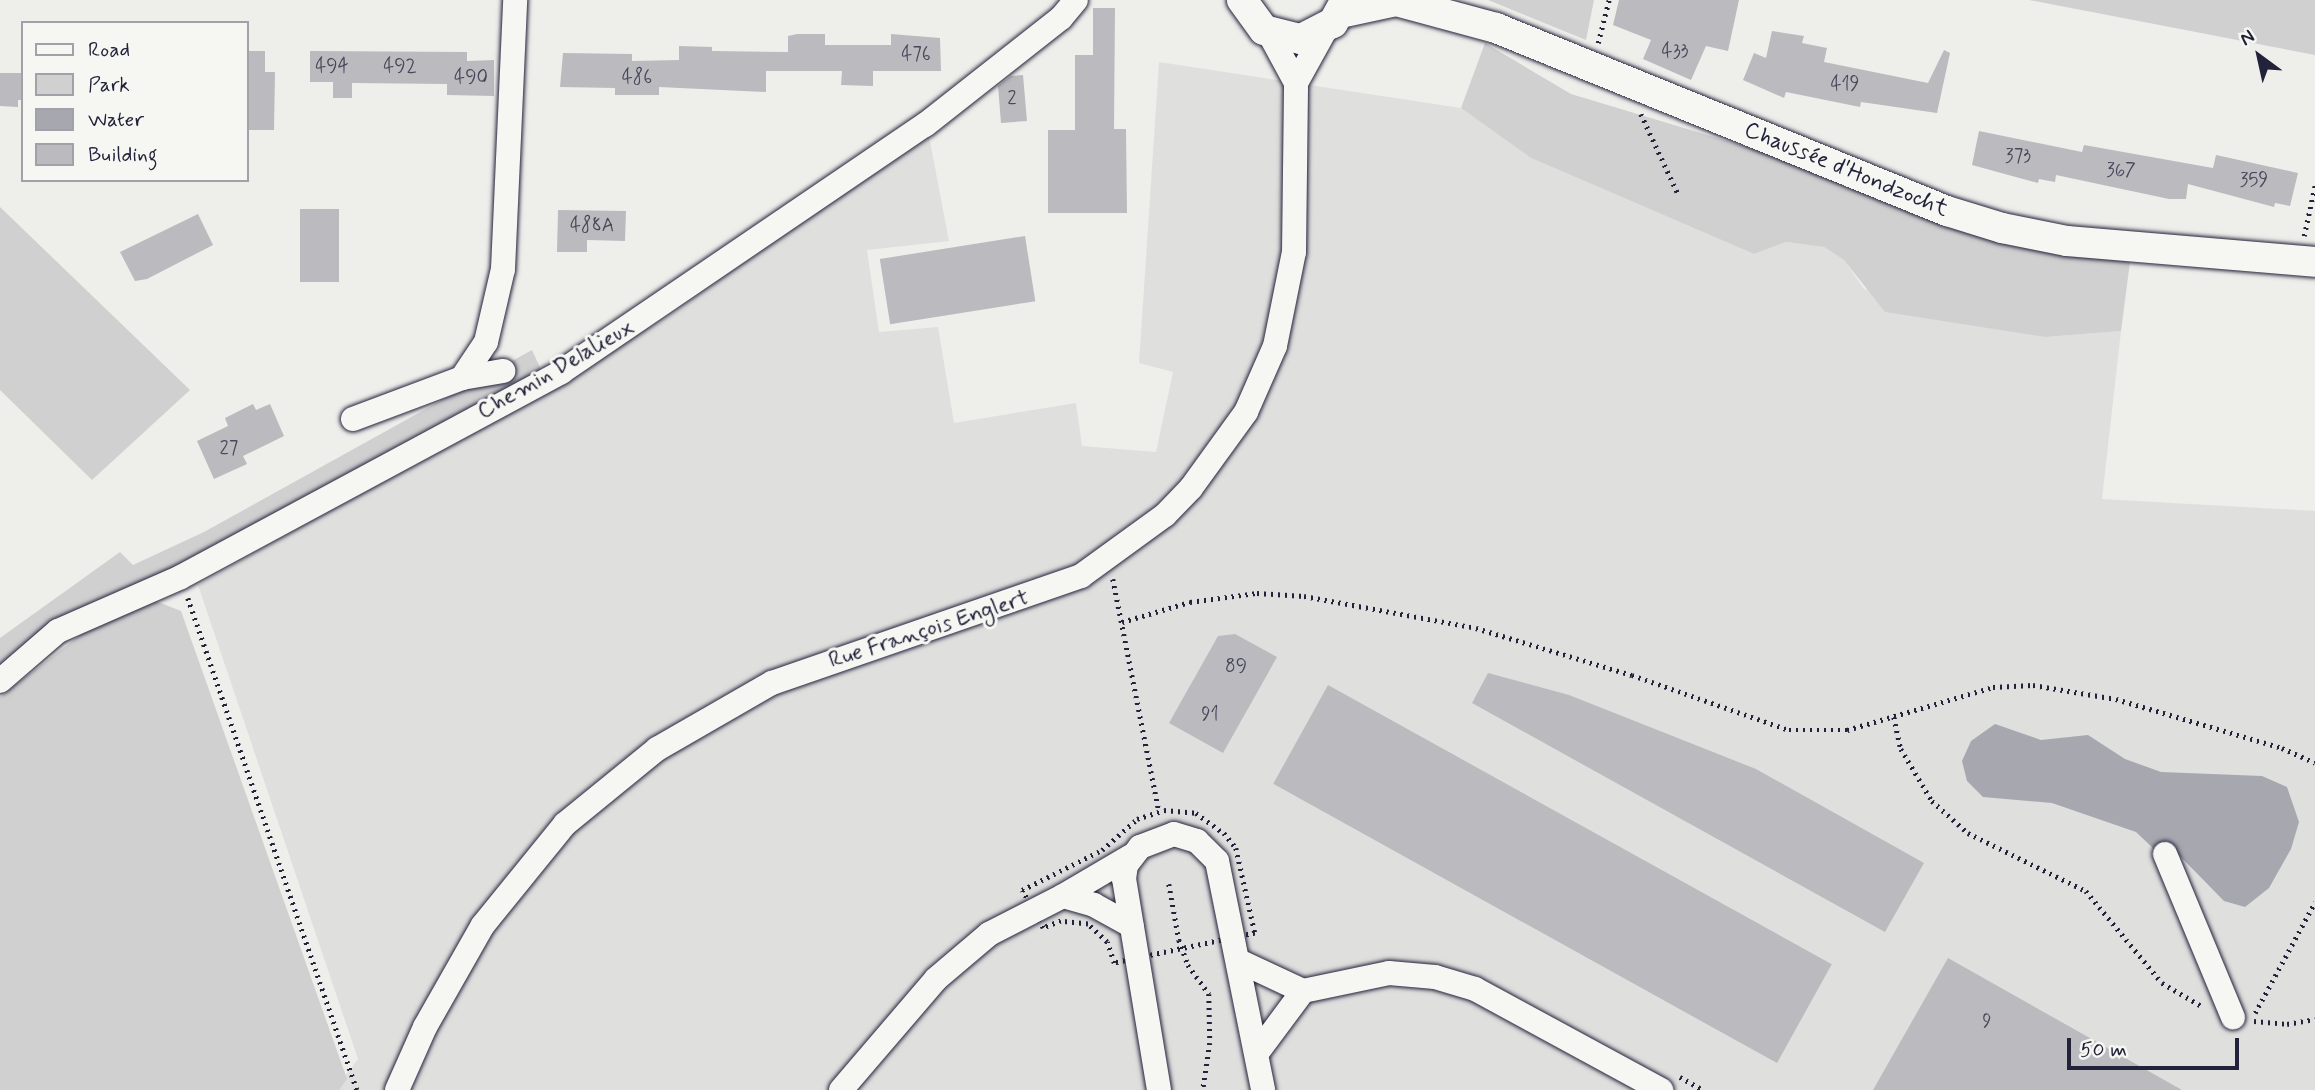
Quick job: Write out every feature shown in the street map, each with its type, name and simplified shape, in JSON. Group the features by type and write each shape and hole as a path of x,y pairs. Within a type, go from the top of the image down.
{"main road":[{"path":"1220,0 1301,39 1338,14 1395,1"},
{"name":"Chaussée d'Hondzocht","path":"1395,1 1496,28 1593,64 1947,211 2002,228 2067,241 2307,262"}],"street":[{"path":"462,377 486,342 503,269 515,0"},
{"name":"Chemin Delalieux","path":"0,681 58,631 181,577 550,378 652,314 925,125 1061,18 1076,0"},
{"path":"1253,15 1296,83 1338,14"},
{"name":"Rue François Englert","path":"397,1090 425,1027 483,925 565,824 657,749 772,683 1040,593 1109,558 1165,515 1223,447 1246,412 1275,345 1294,252 1296,83"},
{"path":"353,419 462,377 503,371"},
{"path":"841,1090 936,979 989,934 1063,896 1131,856 1149,840 1163,836 1191,837 1217,861 1264,1090"},
{"path":"2165,854 2243,1019"},
{"path":"1131,856 1124,879 1159,1090"},
{"path":"1063,896 1094,905 1132,926"},
{"path":"1239,961 1303,991 1389,973 1445,980 1475,989 1661,1090"},
{"path":"1257,1053 1303,991"}],"path":[{"path":"1593,64 1609,0"},
{"path":"1629,79 1649,137 1679,196"},
{"path":"2307,262 2315,185"},
{"path":"1109,558 1163,836"},
{"path":"181,577 358,1090"},
{"path":"1122,622 1190,602 1257,593 1304,596 1476,628 1632,675 1789,730 1847,730 1993,687 2033,685 2116,699 2282,748 2315,763"},
{"path":"1894,717 1901,749 1932,801 1968,833 2086,891 2162,983 2215,1014 2287,1024 2315,1018"},
{"path":"1169,884 1171,912 1181,947 1209,994 1210,1043 1203,1090"},
{"path":"2243,1019 2315,902"}],"shaded area":[{"path":"1159,62 1461,108 1531,158 1754,254 1786,242 1824,247 1844,260 1864,289 2045,337 2121,331 2102,499 2315,511 2315,1090 335,1090 358,1059 198,585 660,322 928,131 949,241 867,250 879,332 938,327 954,423 1076,403 1082,446 1156,452 1173,372 1139,363"}],"green space":[{"path":"1488,0 1594,0 1586,40"},
{"path":"2029,0 2315,0 2315,55"},
{"path":"1485,43 1571,94 1777,156 2048,252 2130,262 2121,331 2045,337 1885,312 1844,260 1824,247 1786,242 1754,254 1531,158 1461,108"},
{"path":"0,207 190,390 92,480 0,390"},
{"path":"532,350 542,372 0,674 0,638 120,552 133,565 204,532"},
{"path":"153,600 181,611 347,1079 339,1090 0,1090 0,697 92,626"}],"water":[{"path":"1995,724 2041,740 2088,735 2125,759 2161,772 2262,776 2287,787 2299,822 2291,849 2269,888 2245,907 2224,901 2176,852 2155,850 2136,832 2052,803 1983,797 1967,781 1962,761 1971,741"}],"building":[{"path":"1619,0 1739,0 1728,51 1706,46 1691,80 1643,59 1651,40 1613,25"},
{"path":"1093,8 1115,8 1114,129 1126,129 1127,213 1048,213 1048,130 1075,130 1075,55 1093,55"},
{"path":"1772,31 1804,36 1802,43 1827,48 1824,62 1928,83 1944,50 1950,53 1937,113 1861,102 1860,107 1786,92 1784,98 1743,80 1754,53 1766,58"},
{"path":"825,34 825,45 891,45 891,34 940,38 941,71 873,71 873,86 841,85 842,71 766,71 766,92 659,87 659,95 615,95 615,88 560,87 563,53 632,54 632,61 679,60 679,46 712,47 712,51 788,52 788,36"},
{"path":"248,51 265,51 265,72 275,72 274,130 248,130"},
{"path":"310,51 467,52 467,61 494,60 494,96 447,95 447,84 352,83 352,98 333,98 333,82 310,82"},
{"path":"0,73 21,73 21,100 18,100 18,107 0,106"},
{"path":"1023,75 1027,121 1001,123 998,86 1011,76"},
{"path":"1979,131 2082,152 2084,145 2213,168 2216,155 2298,173 2290,206 2275,203 2274,207 2188,184 2186,199 2169,199 2056,175 2055,182 2039,179 2038,183 1972,165"},
{"path":"300,209 339,209 339,282 300,282"},
{"path":"558,210 626,211 625,241 587,240 587,252 557,252"},
{"path":"198,214 213,245 147,279 135,281 120,252"},
{"path":"1025,236 1035,301 890,324 880,259"},
{"path":"253,404 256,410 270,404 284,436 243,456 247,464 214,479 197,441 228,426 225,418"},
{"path":"1235,634 1277,657 1223,753 1169,723 1218,636"},
{"path":"1488,673 1569,695 1756,769 1924,863 1885,932 1472,703"},
{"path":"1328,685 1832,964 1777,1063 1273,784"},
{"path":"1948,958 2182,1090 1873,1090"}]}
